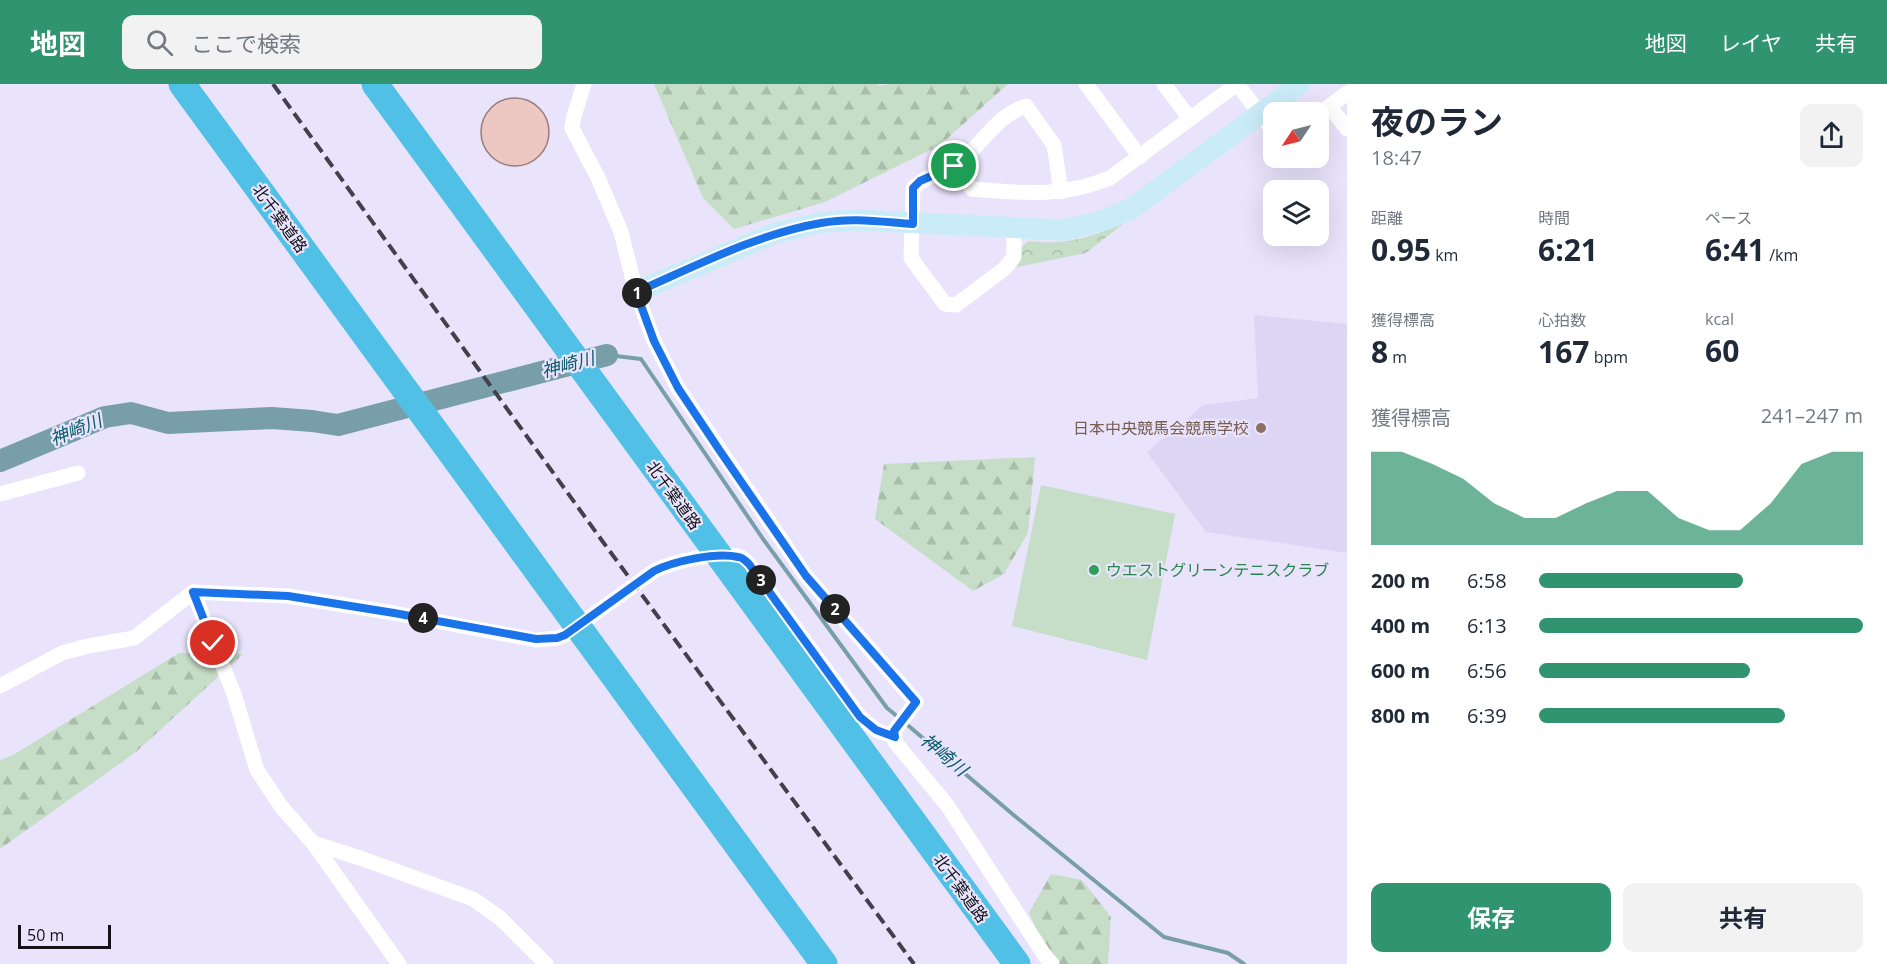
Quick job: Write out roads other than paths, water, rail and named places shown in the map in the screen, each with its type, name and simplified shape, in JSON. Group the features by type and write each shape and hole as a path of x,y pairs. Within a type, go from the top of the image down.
{"highway":[{"name":"北千葉道路","path":"182,84 824,964"},
{"name":"北千葉道路","path":"375,84 1017,964"}],"street":[{"path":"584,84 572,129 599,180 621,232 636,292 654,341 678,388 806,576 879,661 912,695 916,702 896,732 895,742 947,806 1052,964"},
{"path":"1086,84 1140,157"},
{"path":"1164,84 1190,119"},
{"path":"954,166 972,189 1039,194 1061,192 1088,187 1110,178 1237,84 1263,117"},
{"path":"636,292 775,233 823,222 860,220 1062,230 1099,222 1131,209 1300,84"},
{"path":"1329,107 1347,93"},
{"path":"1014,229 1014,257 1004,269 956,305 945,304 911,258 913,188 920,181 954,166 998,121 1012,111 1026,106 1054,145 1061,192"},
{"path":"1329,115 1347,129"},
{"path":"0,495 78,473"},
{"path":"0,686 62,653 134,638 193,592 288,596 549,640 565,635 654,571 665,566 709,557 738,556 749,564 860,717 876,730 896,732"},
{"path":"193,592 234,694 257,770 280,805 313,843 399,964"},
{"path":"313,843 473,899 500,918 546,964"}],"waterway":[{"name":"神崎川","path":"607,355 641,359 763,539 887,708 898,717"},
{"name":"神崎川","path":"0,461 105,417 131,413 168,423 272,418 338,425 607,355"},
{"name":"神崎川","path":"904,722 1016,817 1164,937 1228,953 1244,964"}],"railway":[{"path":"273,84 603,542 914,964"}],"place":[{"name":"日本中央競馬会競馬学校","path":"1261,428"},
{"name":"ウエストグリーンテニスクラブ","path":"1094,570"}]}
